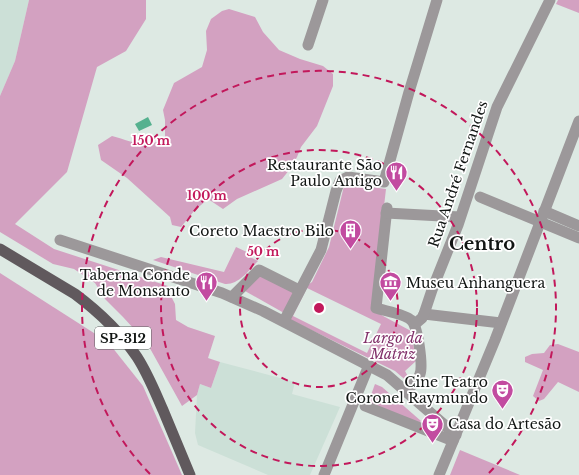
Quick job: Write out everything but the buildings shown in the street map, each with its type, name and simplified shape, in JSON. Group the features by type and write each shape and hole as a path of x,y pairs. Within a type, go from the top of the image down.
{"main road":[{"name":"SP-312","path":"0,249 87,302 122,338 138,358 148,376 190,475"}],"street":[{"path":"308,45 323,0"},
{"path":"284,321 299,290 313,268 321,250 336,191 340,181 348,177 384,182 437,0"},
{"name":"Rua André Fernandes","path":"424,314 458,225 497,107 549,1"},
{"path":"439,475 501,323 579,121"},
{"path":"480,197 579,238"},
{"path":"406,391 421,372 421,362 415,324 409,318 376,308 386,210 460,216"},
{"path":"544,211 579,226"},
{"path":"60,240 232,296 284,321 387,375 406,391 454,438"},
{"path":"232,296 259,270 299,290"},
{"path":"415,324 424,314 501,323"},
{"path":"324,475 368,365"},
{"path":"365,406 454,438"}],"shaded area":[{"path":"0,0 29,0 15,61 0,96"},
{"path":"148,117 152,125 139,131 135,124"},
{"path":"220,362 295,382 292,394 340,407 310,475 268,475 198,445 195,433 197,395 200,384 211,388"}],"green space":[{"path":"29,0 146,0 146,19 126,51 97,67 67,172 15,224 54,249 171,287 170,294 175,304 176,320 188,327 215,336 208,358 220,362 211,388 200,384 197,395 182,406 147,343 105,299 95,283 74,269 53,264 0,232 0,96 15,61"},
{"path":"558,0 579,0 579,13 556,4"},
{"path":"229,9 255,17 263,32 279,50 300,59 323,66 333,74 333,86 317,126 301,147 290,169 282,179 237,199 223,209 208,199 194,211 181,227 172,225 170,217 127,178 101,160 98,145 112,136 145,144 158,142 165,138 165,120 163,110 174,83 202,67 207,50 206,31 211,19 222,11"},
{"name":"Largo da Matriz","path":"349,184 386,189 372,310 411,331 416,361 405,371 411,382 409,383 395,371 291,320 290,317 305,287 312,282 329,247 344,186","holes":["307,288 381,324 367,353 293,316"]},
{"path":"236,247 249,253 248,256 258,261 239,280 230,284 225,284 153,260 161,257 224,272"},
{"path":"0,273 108,342 143,386 182,475 0,475"},
{"path":"261,274 296,292 284,313 245,291"},
{"path":"558,344 579,352 579,392 558,382 544,399 539,401 533,396 543,370 525,362 525,357 532,354 544,353 550,345"},
{"path":"375,384 382,387 421,421 418,424 368,403"},
{"path":"460,450 520,475 450,475"}],"place":[{"name":"Restaurante São Paulo Antigo","path":"397,192"},
{"name":"Coreto Maestro Bilo","path":"350,250"},
{"name":"Taberna Conde de Monsanto","path":"206,302"},
{"name":"Museu Anhanguera","path":"391,302"},
{"name":"Cine Teatro Coronel Raymundo","path":"503,410"},
{"name":"Casa do Artesão","path":"432,444"}],"district":[{"name":"Centro","path":"482,244"}]}
